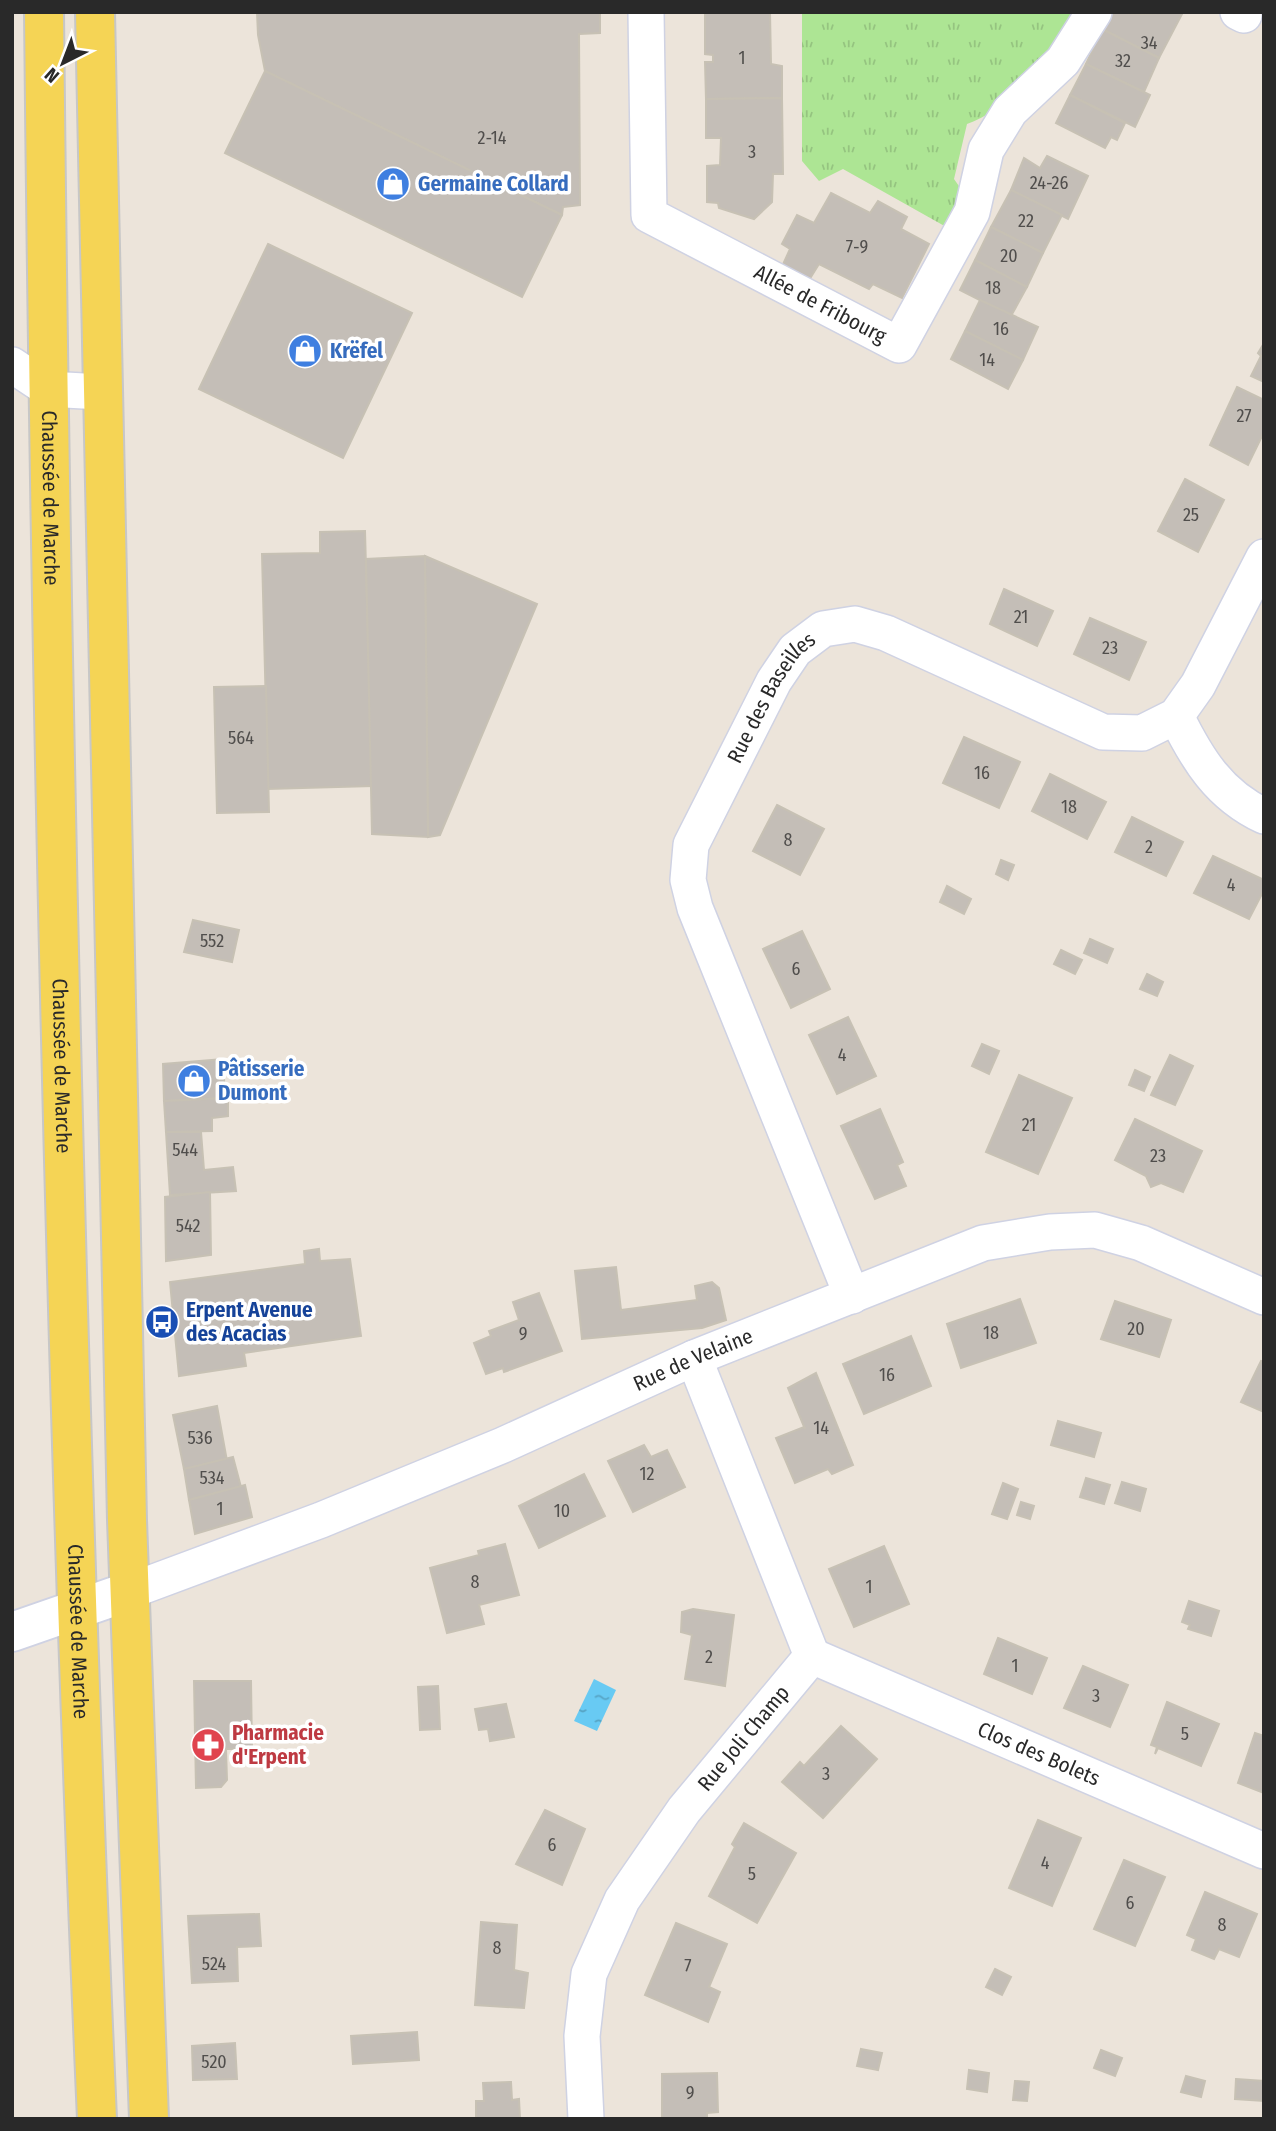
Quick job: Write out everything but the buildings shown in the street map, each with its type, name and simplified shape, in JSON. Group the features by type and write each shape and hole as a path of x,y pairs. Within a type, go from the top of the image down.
{"main road":[{"name":"Chaussée de Marche","path":"44,12 48,389 76,1612 97,2119"},
{"path":"95,12 101,392 131,1591 149,2119"}],"street":[{"name":"Allée de Fribourg","path":"646,12 649,215 900,345 972,212 986,150 1010,111 1063,61 1094,12"},
{"path":"12,365 48,389 101,392"},
{"name":"Rue des Baseilles","path":"852,1296 695,908 688,880 691,845 775,681 795,650 823,629 855,624 886,633 1103,732 1142,733 1177,716 1198,685 1264,558"},
{"path":"1177,716 1208,774 1232,797 1264,816"},
{"name":"Rue de Velaine","path":"131,1591 345,1510 503,1445 694,1358 984,1243 1050,1231 1095,1230 1141,1243 1264,1297"},
{"path":"694,1358 812,1656"},
{"path":"12,1632 131,1591"},
{"name":"Clos des Bolets","path":"812,1656 1264,1851"},
{"name":"Rue Joli Champ","path":"586,2119 582,2036 589,1974 622,1900 684,1810 812,1656"}],"green space":[{"path":"802,12 1074,12 1042,61 1015,92 984,116 967,124 954,179 961,189 948,228 843,169 819,181 802,161"}],"water":[{"path":"594,1679 616,1690 597,1731 574,1721"}],"place":[{"name":"Germaine Collard","path":"393,184"},
{"name":"Krëfel","path":"305,351"},
{"name":"Pâtisserie Dumont","path":"194,1081"},
{"name":"Erpent Avenue des Acacias","path":"162,1322"},
{"name":"Pharmacie d'Erpent","path":"208,1745"}]}
